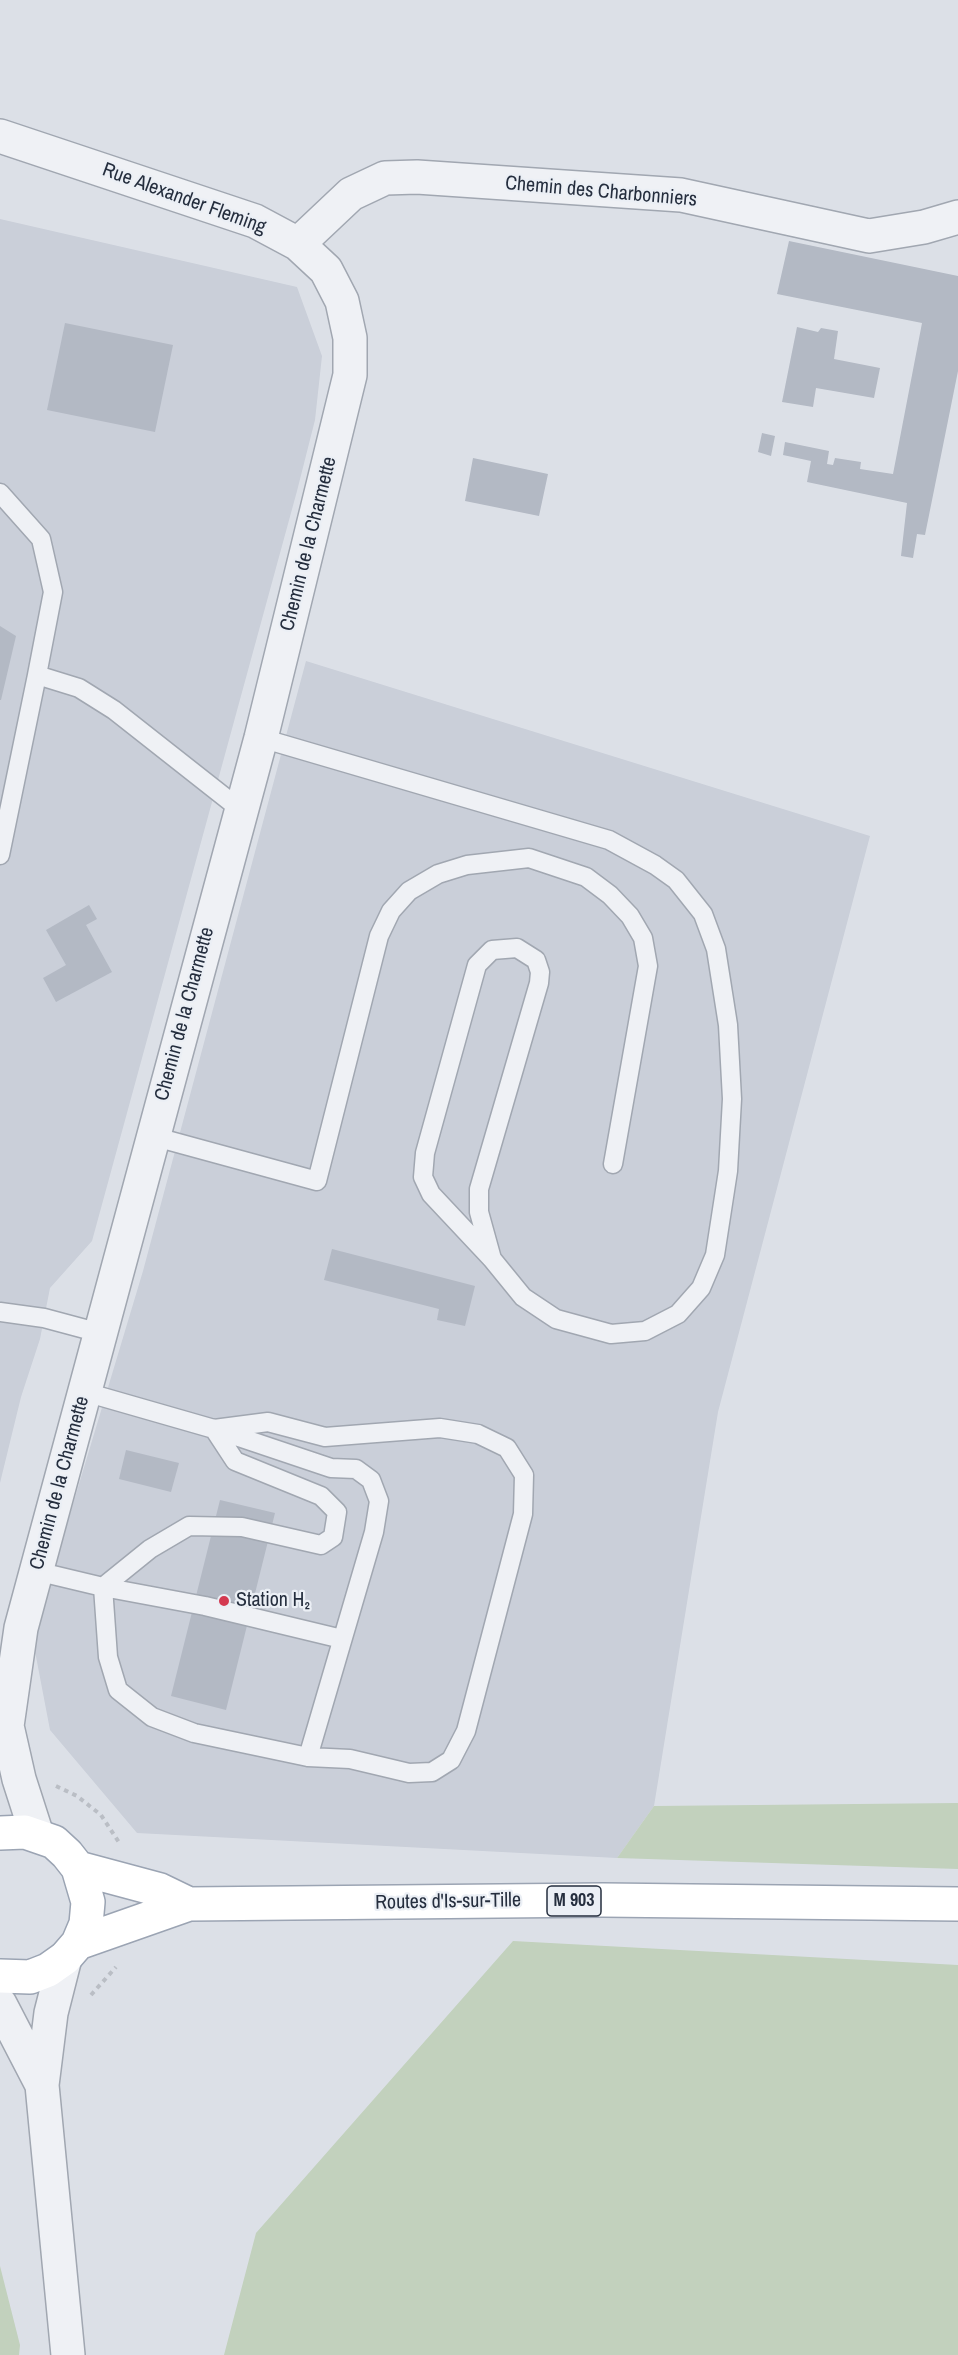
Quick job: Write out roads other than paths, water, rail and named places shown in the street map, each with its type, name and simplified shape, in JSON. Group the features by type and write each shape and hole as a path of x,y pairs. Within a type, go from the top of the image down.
{"main road":[{"path":"0,1833 18,1832 37,1835 54,1842 68,1854 78,1868 88,1902 86,1924 71,1951"},
{"name":"Routes d'Is-sur-Tille","path":"78,1868 160,1890 189,1904"},
{"name":"Routes d'Is-sur-Tille","path":"0,1976 30,1977 48,1970 71,1951 189,1904 603,1900 958,1904"}],"street":[{"name":"Rue Alexander Fleming","path":"0,136 255,221 298,244 326,270 342,301"},
{"name":"Chemin des Charbonniers","path":"298,244 351,194 385,178 417,177 681,195 869,236 924,227 958,217"},
{"name":"Chemin de la Charmette","path":"37,1835 3,1733 21,1628 261,738 350,375 350,338 342,301"},
{"path":"68,2355 42,2085 51,2013 71,1951"},
{"path":"0,2004 42,2085"}],"lane":[{"path":"0,493 41,539 53,592 0,855"},
{"path":"38,675 79,688 114,710 242,810"},
{"path":"261,738 609,840 655,865 676,880 704,914 716,950 728,1025 732,1099 728,1171 715,1255 700,1288 678,1314 645,1331 610,1334 556,1319 539,1310 510,1284 492,1259 431,1194 423,1177 423,1165 477,965 492,950 517,948 536,960 540,972 479,1189 478,1212 492,1259"},
{"path":"152,1136 317,1181 379,936 391,911 410,891 438,874 467,865 529,858 586,877 610,895 630,916 643,938 648,966 613,1164"},
{"path":"0,1311 44,1318 100,1333"},
{"path":"85,1392 214,1429 331,1468 356,1469 371,1480 379,1501 374,1532 308,1757"},
{"path":"103,1587 108,1657 118,1690 152,1717 194,1733 308,1757 350,1760 409,1773 432,1772 451,1760 466,1731 523,1514 524,1475 507,1448 478,1434 440,1428 325,1437 268,1422 214,1429"},
{"path":"103,1587 150,1549 189,1526 242,1527 321,1545 333,1537 337,1512 321,1496 234,1461 214,1429"},
{"path":"36,1571 103,1587 205,1606 342,1639"}],"place":[{"name":"Station H₂","path":"224,1601"}]}
